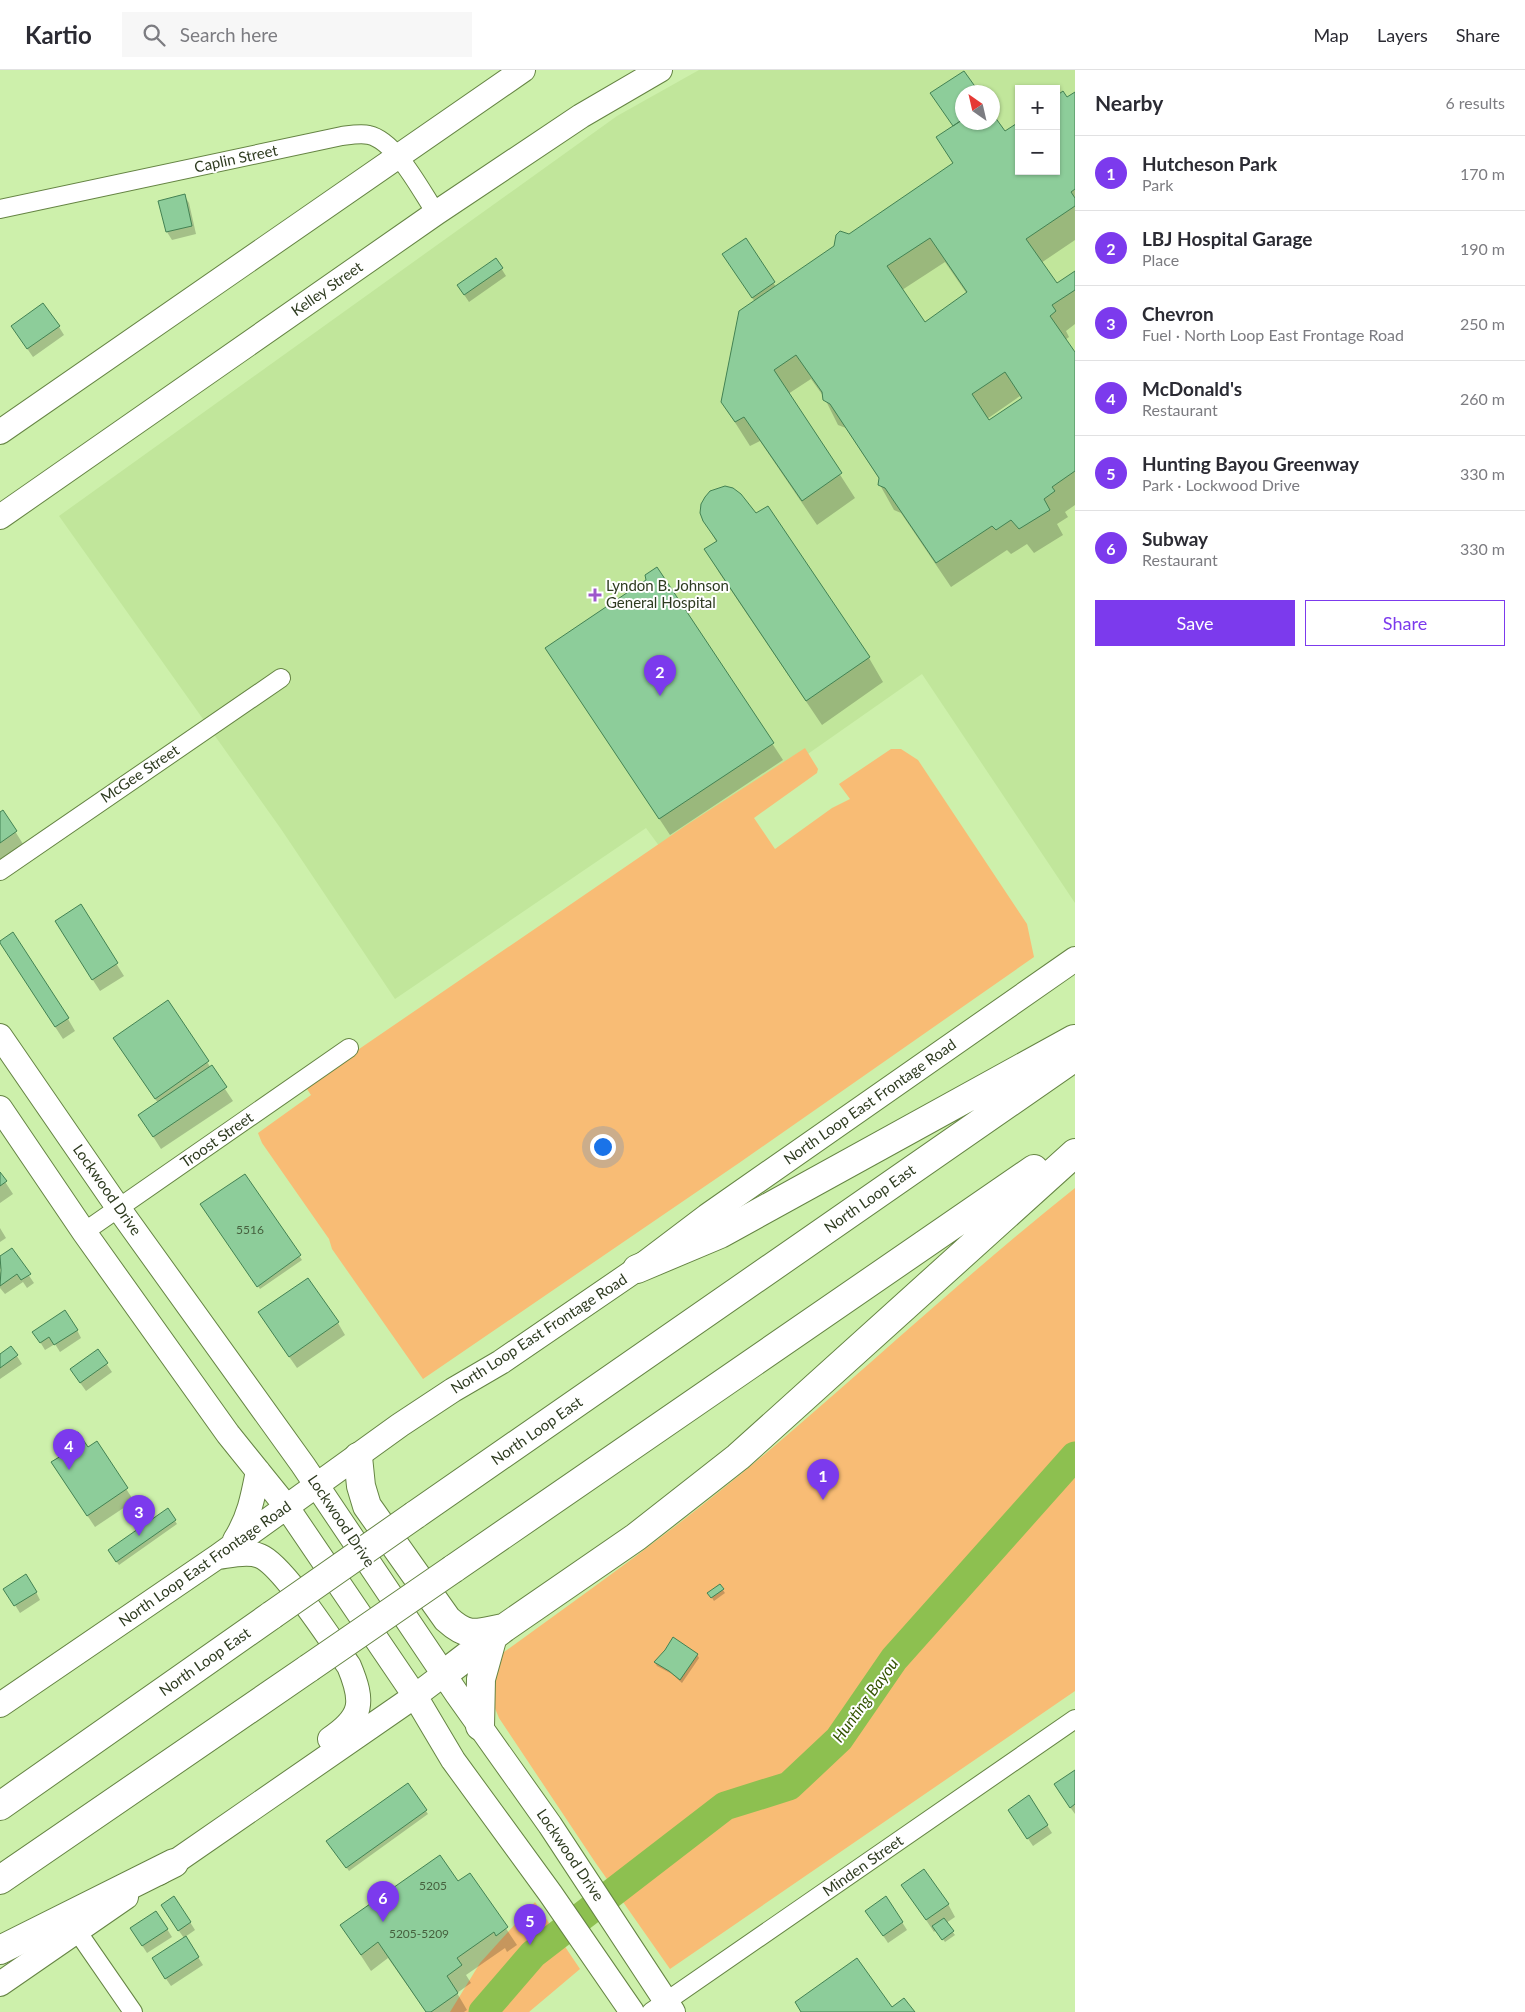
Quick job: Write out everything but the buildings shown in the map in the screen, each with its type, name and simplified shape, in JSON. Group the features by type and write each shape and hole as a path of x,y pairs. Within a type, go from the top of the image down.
{"highway":[{"path":"637,1269 720,1234 1075,1038"},
{"name":"North Loop East","path":"0,1806 272,1614 1075,1056"},
{"path":"0,1880 1075,1141"},
{"path":"444,1674 499,1632 636,1538 738,1457 1075,1154"},
{"path":"358,1457 361,1486 367,1506 447,1619 462,1630 472,1634 499,1632"},
{"path":"480,1726 481,1679 499,1632"},
{"path":"0,1950 174,1863"}],"main road":[{"path":"0,432 523,70"},
{"name":"Kelley Street","path":"0,517 436,214 581,116 660,70"},
{"name":"North Loop East Frontage Road","path":"0,1705 225,1551 400,1425 453,1390 501,1362 637,1269 707,1216 1075,959"},
{"name":"Lockwood Drive","path":"0,1036 119,1209 317,1485 444,1674 529,1794 615,1921 664,2009"},
{"path":"0,1108 84,1232 223,1427 286,1506 415,1696 452,1760 550,1893 632,2012"},
{"path":"225,1551 245,1524 251,1506 258,1471"},
{"path":"225,1551 251,1553 269,1561 276,1567 349,1666 355,1681 358,1705 353,1720 342,1731 299,1760 287,1785"},
{"path":"0,1984 444,1674"}],"street":[{"name":"Caplin Street","path":"0,209 342,136 367,134 386,142 398,155 436,214"},
{"name":"McGee Street","path":"0,871 281,678"},
{"name":"Troost Street","path":"84,1232 349,1048"},
{"name":"Minden Street","path":"664,2009 1075,1719"},
{"path":"77,1931 133,2012"}],"shaded area":[{"name":"Lyndon B. Johnson General Hospital","path":"699,70 1075,70 1075,903 922,674 665,854 646,828 395,999 281,829 59,516 617,116"},
{"path":"805,748 818,769 817,773 754,818 775,849 832,808 850,799 839,784 891,749 901,749 918,760 1027,924 1034,957 739,1163 423,1379 332,1249 329,1239 262,1143 258,1133 311,1095 305,1086 688,824"},
{"path":"1075,1188 1075,1691 670,1969 595,1862 499,1718 487,1689 496,1658 632,1559 732,1481 804,1421 957,1286"},
{"path":"535,1902 580,1969 529,2012 450,2012 480,1963"}],"waterway":[{"name":"Hunting Bayou","path":"483,2012 533,1954 725,1806 789,1786 839,1739 894,1659 1075,1456"}],"place":[{"name":"Lyndon B. Johnson General Hospital","path":"595,595"},
{"name":"LBJ Hospital Garage","path":"660,696"},
{"name":"McDonald's","path":"69,1470"},
{"name":"Hutcheson Park","path":"823,1500"},
{"name":"Chevron","path":"139,1536"},
{"name":"Subway","path":"383,1922"},
{"name":"Hunting Bayou Greenway","path":"530,1945"}]}
